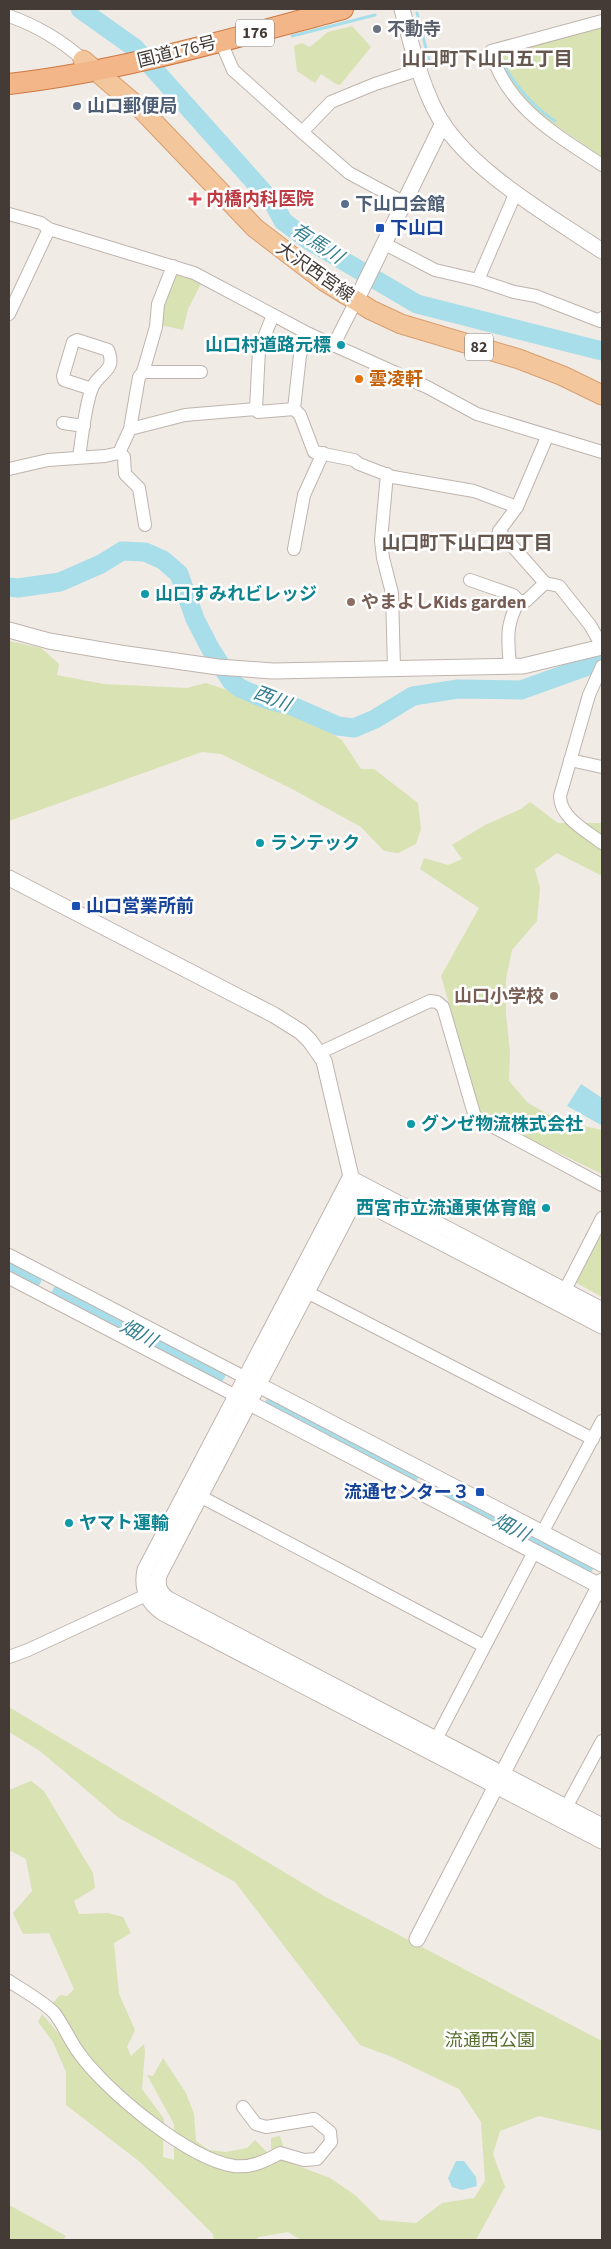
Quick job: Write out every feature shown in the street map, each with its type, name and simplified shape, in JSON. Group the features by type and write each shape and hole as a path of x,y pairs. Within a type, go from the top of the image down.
{"highway":[{"name":"国道176号","path":"160,51 294,9"},
{"name":"国道176号","path":"9,84 58,78 94,65 160,51 221,42 343,9"},
{"name":"国道176号","path":"9,70 94,65"}],"main road":[{"name":"大沢西宮線","path":"94,65 143,111 255,228 295,260 401,324 518,359 563,376 602,394"}],"street":[{"path":"402,9 418,70 443,123 479,164 602,252"},
{"path":"9,16 24,21 94,65"},
{"path":"602,21 492,51 496,69 512,94 529,114 602,165"},
{"path":"221,42 233,70 302,132 349,173 405,203"},
{"path":"302,132 331,102 375,84 418,70"},
{"path":"334,346 443,123"},
{"path":"478,280 516,192"},
{"path":"9,214 41,223 50,229 194,273 309,334 427,386 477,414 547,437 602,452"},
{"path":"9,314 50,229"},
{"path":"385,244 436,270 478,280 514,292 536,296 600,321 602,318"},
{"path":"118,453 130,429 139,377 143,372 156,327 158,304 173,266"},
{"path":"256,409 259,350 273,315"},
{"path":"294,409 300,355 309,334"},
{"path":"143,372 201,372"},
{"path":"79,457 92,389"},
{"path":"130,429 185,416 256,409 258,412 294,409 300,415 314,452 354,460 358,464 387,474 474,490 517,507"},
{"path":"63,423 84,426"},
{"path":"9,630 67,644 225,667 273,671 523,666 602,647 590,625 559,586 545,583 499,531 517,507 547,437"},
{"path":"9,469 48,460 105,456 118,453 124,456 125,474 139,488 145,526"},
{"path":"294,549 304,495 323,453"},
{"path":"387,474 381,540 383,558 392,593 394,668"},
{"path":"470,580 513,595 520,601 526,601 545,583"},
{"path":"510,666 507,630 509,620 520,601"},
{"path":"602,666 589,695 560,796 560,804 566,814 602,842"},
{"path":"570,760 602,767"},
{"path":"9,878 274,1015 301,1032 319,1052 324,1061 330,1080 350,1178 356,1198 602,1326"},
{"path":"319,1052 430,1001 437,1002 443,1007 475,1117 602,1184"},
{"path":"350,1178 301,1288 194,1493 146,1570 143,1579 153,1592 156,1608 163,1612 500,1780 563,1813 602,1841"},
{"path":"350,1178 602,1310"},
{"path":"301,1288 356,1198"},
{"path":"565,1290 602,1218"},
{"path":"9,1255 602,1564"},
{"path":"9,1278 417,1492 602,1585 417,1939"},
{"path":"44,1297 54,1278"},
{"path":"301,1288 593,1439"},
{"path":"542,1533 602,1421"},
{"path":"417,1492 427,1473"},
{"path":"194,1493 484,1646"},
{"path":"432,1745 534,1552"},
{"path":"9,1657 153,1592"},
{"path":"563,1813 602,1741"},
{"path":"563,1813 602,1826"},
{"path":"9,1981 54,2013 80,2054 105,2082 174,2141 219,2162 235,2166 261,2163 280,2154 304,2160 316,2159 331,2142 330,2132 314,2119 266,2127 256,2124 243,2107"}],"green space":[{"path":"602,25 602,157 531,108 511,85 496,53"},
{"path":"352,26 371,47 340,85 321,74 315,83 297,71 294,46 302,43 310,47 328,32"},
{"path":"174,272 202,282 188,309 183,330 160,325 161,304"},
{"path":"9,641 41,648 59,664 57,675 103,684 187,688 206,683 239,694 258,704 316,724 342,740 361,769 374,769 418,803 421,829 416,844 398,853 384,851 361,827 292,789 221,754 202,752 9,821"},
{"path":"530,802 558,823 602,823 602,876 557,853 535,869 540,888 537,921 512,950 506,979 506,1014 510,1052 509,1081 528,1103 560,1121 602,1130 602,1174 481,1115 441,976 479,908 420,869 424,858 448,865 462,859 452,845 485,825 521,809"},
{"path":"602,1227 602,1297 573,1281"},
{"name":"流通西公園","path":"9,1707 324,1896 602,2041 602,2131 539,2116 500,2131 493,2154 505,2187 476,2240 301,2240 288,2232 259,2237 255,2240 214,2240 213,2234 140,2162 66,2105 66,2072 53,2042 38,2022 42,2014 72,2049 50,2006 60,1995 67,1996 74,1989 49,1933 23,1934 13,1913 32,1891 26,1859 9,1850 9,1790 31,1781 44,1791 93,1873 95,1888 74,1901 79,1914 108,1913 123,1917 131,1933 114,1943 119,1994 135,2030 127,2047 131,2056 144,2044 142,2089 164,2119 163,2157 174,2160 174,2124 147,2075 153,2076 163,2058 186,2093 194,2114 196,2141 209,2150 226,2152 247,2148 255,2140 268,2153 271,2151 271,2138 280,2136 288,2162 330,2178 355,2195 380,2220 416,2223 442,2203 474,2198 485,2181 481,2122 459,2089 392,2057 360,2045 235,1882 119,1818 40,1751 9,1732"},
{"path":"9,2205 66,2236 63,2240 9,2240"}],"water":[{"path":"581,1084 602,1098 601,1125 567,1106"},
{"path":"456,2161 464,2161 476,2177 477,2186 462,2190 452,2187 448,2178"}],"waterway":[{"name":"有馬川","path":"80,9 135,48 274,204 283,221 308,240 417,304 602,351"},
{"path":"417,13 430,64"},
{"path":"292,36 375,15"},
{"path":"503,64 526,95 539,109 555,121"},
{"name":"西川","path":"9,587 18,588 60,582 101,564 122,551 145,552 163,560 179,574 195,619 210,648 231,681 240,688 265,699 292,706 338,726 354,728 375,719 413,696 458,689 521,690 602,661"},
{"name":"畑川","path":"9,1266 32,1279"},
{"name":"畑川","path":"61,1294 216,1374"},
{"name":"畑川","path":"274,1405 409,1475"},
{"name":"畑川","path":"438,1491 584,1566"}],"place":[{"name":"不動寺","path":"377,29"},
{"name":"山口郵便局","path":"77,106"},
{"name":"内橋内科医院","path":"195,199"},
{"name":"下山口会館","path":"345,204"},
{"name":"下山口","path":"380,228"},
{"name":"山口村道路元標","path":"341,345"},
{"name":"雲凌軒","path":"359,379"},
{"name":"山口すみれビレッジ","path":"145,594"},
{"name":"やまよしKids garden","path":"351,602"},
{"name":"ランテック","path":"260,843"},
{"name":"山口営業所前","path":"76,906"},
{"name":"山口小学校","path":"554,996"},
{"name":"グンゼ物流株式会社","path":"411,1124"},
{"name":"西宮市立流通東体育館","path":"546,1208"},
{"name":"流通センター３","path":"480,1492"},
{"name":"ヤマト運輸","path":"69,1523"}],"district":[{"name":"山口町下山口五丁目","path":"487,59"},
{"name":"山口町下山口四丁目","path":"467,543"}]}
